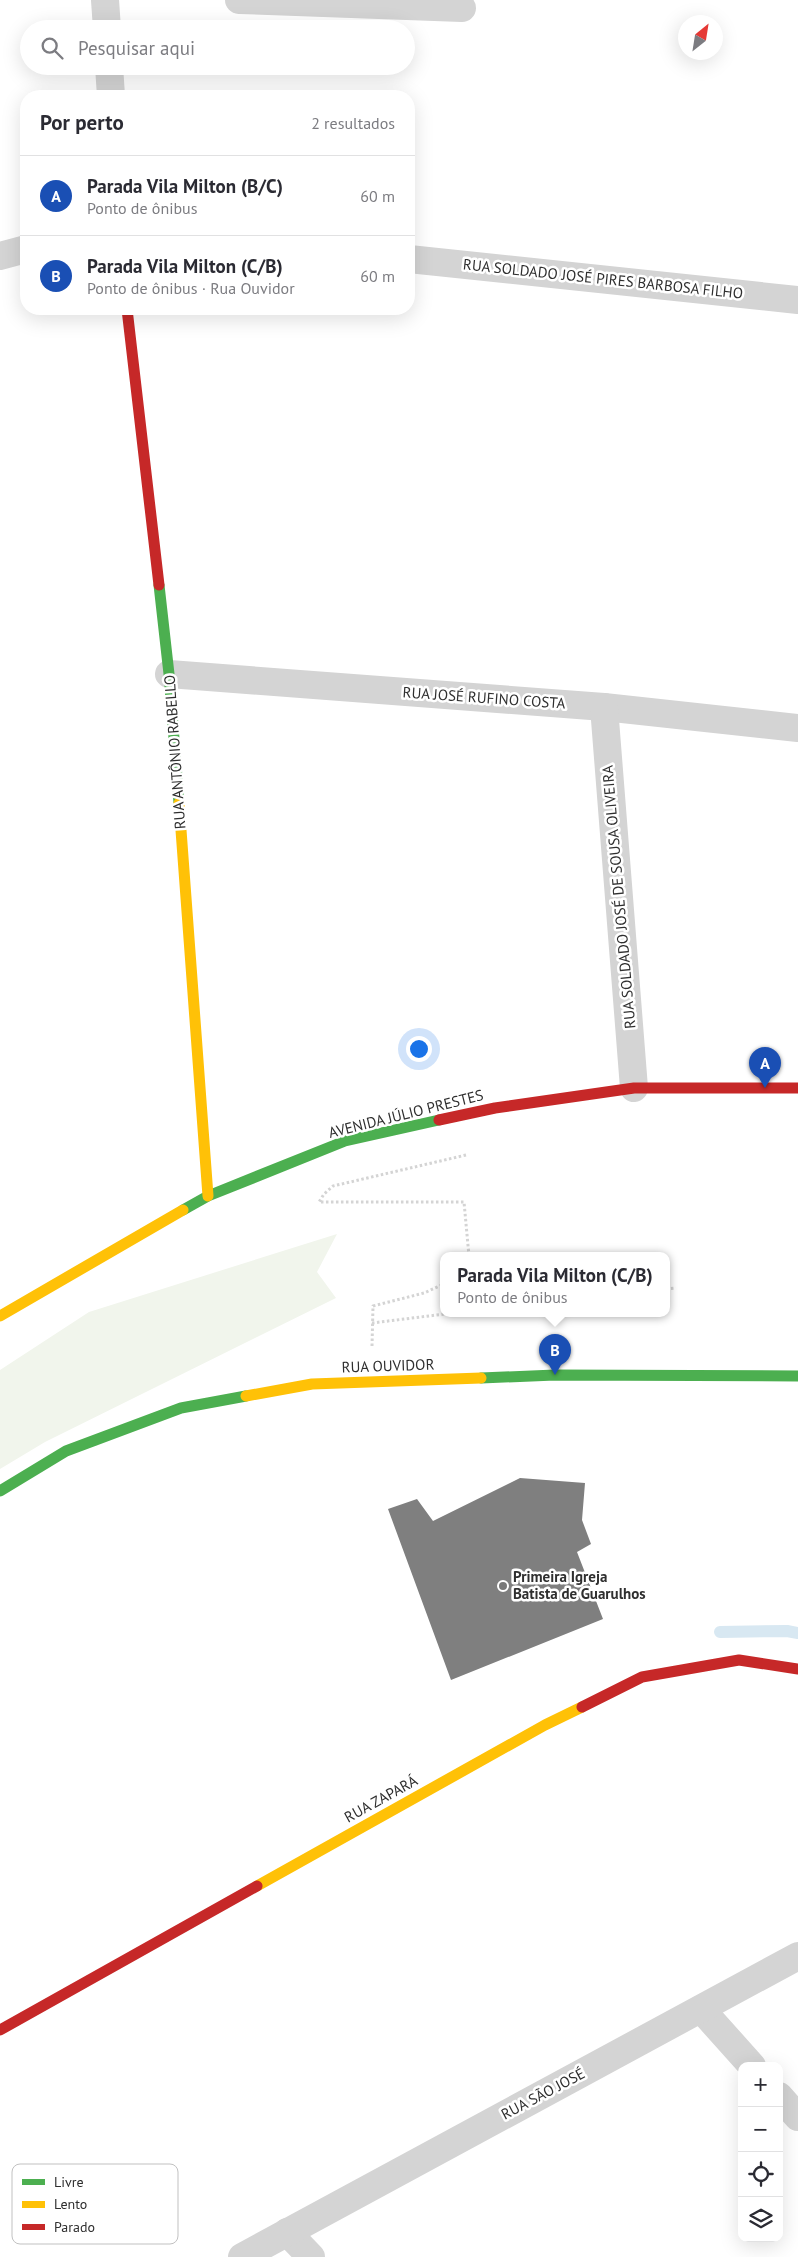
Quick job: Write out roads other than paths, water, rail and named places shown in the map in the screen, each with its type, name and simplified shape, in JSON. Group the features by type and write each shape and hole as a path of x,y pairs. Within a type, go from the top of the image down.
{"street":[{"path":"105,0 106,20"},
{"path":"239,0 462,8"},
{"path":"109,75 110,90"},
{"path":"0,256 20,251"},
{"name":"RUA SOLDADO JOSÉ PIRES BARBOSA FILHO","path":"415,260 798,300"},
{"name":"RUA ANTÔNIO RABELLO","path":"129,315 169,674 208,1196"},
{"name":"RUA JOSÉ RUFINO COSTA","path":"169,674 604,707 798,728"},
{"name":"RUA SOLDADO JOSÉ DE SOUSA OLIVEIRA","path":"604,707 634,1088"},
{"name":"AVENIDA JÚLIO PRESTES","path":"0,1316 208,1196 346,1141 495,1108 634,1088 798,1088"},
{"name":"RUA OUVIDOR","path":"0,1491 66,1451 181,1408 312,1384 555,1375 798,1376"},
{"name":"RUA ZAPARÁ","path":"0,2030 545,1725 642,1677 739,1660 798,1668"},
{"name":"RUA SÃO JOSÉ","path":"242,2257 798,1956"},
{"path":"701,2009 748,2062"},
{"path":"783,2100 798,2117"},
{"path":"287,2232 311,2257"}],"waterway":[{"path":"720,1632 787,1631 798,1633"}],"place":[{"name":"Parada Vila Milton (B/C)","path":"765,1088"},
{"name":"Parada Vila Milton (C/B)","path":"555,1375"},
{"name":"Primeira Igreja Batista de Guarulhos","path":"503,1586"}]}
